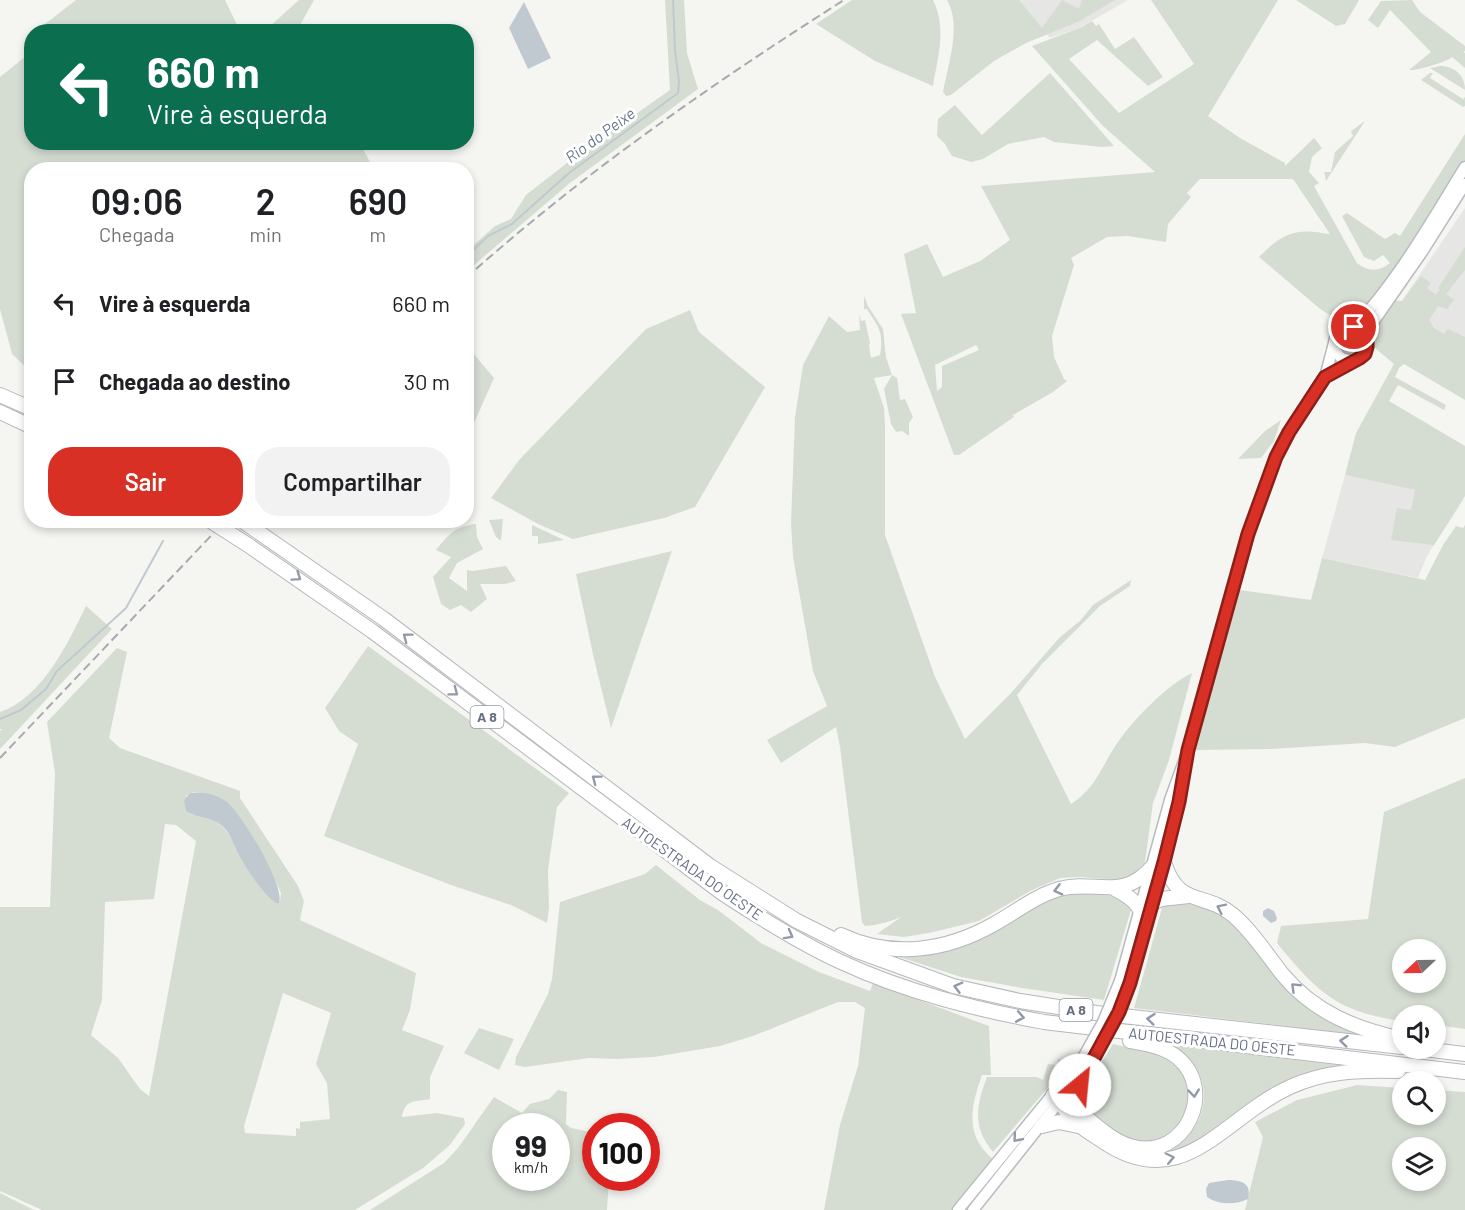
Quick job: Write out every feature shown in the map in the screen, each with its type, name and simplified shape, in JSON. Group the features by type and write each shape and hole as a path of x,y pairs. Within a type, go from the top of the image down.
{"highway":[{"path":"0,395 24,406"},
{"path":"0,412 24,423"},
{"name":"AUTOESTRADA DO OESTE","path":"221,528 364,625 653,844 752,913 810,946 871,975 946,1000 1044,1022 1465,1072"},
{"name":"AUTOESTRADA DO OESTE","path":"253,528 384,619 710,866 796,921 857,951 922,976 986,994 1096,1013 1392,1046"},
{"path":"768,904 790,910 858,942 883,948 910,950 941,946 969,937 997,923 1039,896 1062,888 1116,889 1138,881 1158,865 1174,885 1189,896 1221,907 1239,920 1284,976 1324,1010 1355,1027 1392,1036"},
{"path":"1116,889 1135,902 1147,905 1168,898 1189,896"},
{"path":"1146,924 1147,905"},
{"path":"1044,1022 1075,1031 1141,1043 1167,1051 1186,1066 1195,1089 1196,1101 1193,1114 1183,1132 1165,1144 1142,1149 1123,1143 1065,1112 1057,1098"},
{"path":"1446,1044 1465,1047"},
{"path":"1446,1052 1465,1054"},
{"path":"1042,1126 1081,1120 1129,1157 1166,1160 1203,1145 1264,1100 1316,1077 1362,1070 1436,1074 1465,1072"},
{"path":"1081,1120 1079,1092 1083,1073"}],"main road":[{"path":"1354,327 1368,313 1415,247 1465,167"},
{"path":"1365,334 1422,252 1465,184"},
{"path":"958,1210 1057,1098 1089,1057 1119,1012 1125,982 1158,865 1170,800 1188,750 1248,534 1276,457 1289,432 1325,377 1335,336 1338,331 1347,327 1354,327 1365,334 1368,340 1366,351 1362,356 1325,377"},
{"path":"1333,346 1341,358 1353,361"},
{"path":"1125,982 1146,924"},
{"path":"974,1210 1006,1167 1042,1126 1057,1098 1083,1073 1089,1057"}],"shaded area":[{"path":"76,0 225,0 237,24 45,24"},
{"path":"299,0 314,0 301,24 272,24"},
{"path":"665,0 684,0 687,53 698,89 570,183 474,265 474,245 495,226 511,219 526,195 572,159 670,90"},
{"path":"852,0 933,0 940,21 940,32 933,86 875,61 816,24"},
{"path":"947,0 1019,0 1042,28 1062,0 1079,9 1082,0 1115,0 1080,21 1026,43 994,61 951,95 946,96 943,92 954,33 951,10"},
{"path":"1018,0 1128,0 1079,28 1050,38"},
{"path":"1151,0 1278,0 1208,116 1240,138 1285,163 1285,166 1314,138 1322,148 1312,157 1309,172 1319,183 1314,186 1357,263 1365,268 1374,270 1390,263 1383,255 1374,261 1364,257 1342,216 1347,213 1385,239 1395,233 1400,236 1465,134 1465,167 1368,313 1347,327 1319,308 1259,257 1277,241 1290,234 1317,232 1330,234 1293,179 1200,179 1187,193 1191,197 1168,224 1166,242 1128,236 1107,237 1071,258 1074,265 1052,336 1054,357 1067,381 1053,392 1013,415 1014,417 959,455 954,455 901,314 916,313 904,254 927,244 943,277 980,261 1010,240 981,186 1155,172 1103,126 1032,46 1092,21 1096,26 1099,24 1115,49 1134,37 1163,77 1148,86 1097,40 1069,59 1119,113 1194,64","holes":["976,345 979,350 942,366 942,387 937,391 935,365"]},
{"path":"1296,0 1359,0 1345,24 1336,26"},
{"path":"1412,0 1420,12 1465,46 1463,52 1465,53 1465,68 1452,57 1431,66 1409,70 1431,52 1390,10 1378,28 1368,20 1381,1"},
{"path":"524,2 551,58 528,69 509,28"},
{"path":"24,58 24,150 364,150 370,162 24,162 24,365 12,354 0,309 0,77"},
{"path":"1440,66 1455,70 1463,80 1465,90 1430,68"},
{"path":"1050,73 1114,146 1101,147 1054,142 1044,137 1008,144 983,159 971,162 952,156 937,136 938,119 955,105 982,135"},
{"path":"1433,73 1430,78 1463,99 1465,97 1465,106 1463,107 1421,80"},
{"path":"1365,121 1326,181 1324,172 1331,172 1335,152 1353,136 1351,131"},
{"path":"1465,208 1465,360 1401,302"},
{"path":"1465,247 1465,270 1446,294 1454,300 1447,309 1438,306 1429,320 1434,328 1444,334 1448,329 1465,337 1465,400 1404,364 1399,368 1395,377 1446,405 1444,410 1398,385 1389,401 1465,446 1465,496 1434,545 1391,540 1397,508 1411,510 1415,490 1345,475 1356,433 1394,364 1367,341 1392,300 1402,301 1421,276 1431,283 1427,288 1436,295 1440,290 1438,288"},
{"path":"864,296 883,329 886,357 892,375 874,378 884,408 885,535 935,677 965,739 1093,605 1131,580 1130,586 1100,606 1042,664 1017,695 1071,804 1093,783 1118,742 1142,713 1182,678 1192,673 1169,760 1153,803 1145,862 1133,875 1117,880 1060,878 1032,890 979,921 904,937 877,934 901,917 870,926 865,926 862,922 836,727 781,763 767,740 827,706 813,671 793,557 791,523 795,417 803,365 829,316 847,332 860,330 859,314 861,321 865,320 871,358 880,355 881,335 867,309 864,309"},
{"path":"690,310 699,332 765,387 695,507 664,518 573,539 538,524 491,498 519,460 646,329"},
{"path":"1350,333 1358,336 1361,344 1358,352 1350,355 1342,352 1339,344 1342,336"},
{"path":"474,354 494,378 474,423"},
{"path":"892,375 897,378 900,400 905,399 913,417 909,423 909,436 902,431 896,432 891,424 884,389"},
{"path":"1281,420 1274,441 1261,458 1238,459 1265,431"},
{"path":"1345,475 1463,500 1427,556 1418,578 1322,558"},
{"path":"503,519 501,541 496,537 489,520"},
{"path":"476,524 477,537 483,549 457,563 449,578 467,591 467,570 506,566 516,581 505,584 480,584 487,599 471,612 461,605 450,610 441,604 433,577 451,557 436,550 453,532 460,528 474,528"},
{"path":"532,525 564,540 538,544 538,536 532,536"},
{"path":"1465,525 1465,718 1395,747 1365,743 1272,749 1196,750 1205,689 1233,589 1311,600 1322,558 1425,580 1443,545 1456,526 1463,528"},
{"path":"672,551 611,728 576,574"},
{"path":"86,606 112,629 0,749 2,729 0,729 0,712 29,695 41,682 62,652"},
{"path":"368,646 569,793 557,807 548,870 547,923 511,905 451,885 324,836 358,744 339,731 325,708"},
{"path":"117,648 127,652 109,738 120,748 240,791 240,798 298,886 304,901 300,920 416,973 410,1010 402,1030 444,1046 430,1077 430,1099 408,1104 402,1117 437,1113 464,1118 465,1124 450,1145 423,1168 355,1210 42,1210 0,1191 0,907 50,907 55,773 47,722","holes":["193,792 203,793 266,860 281,893 280,902 270,897 261,888 233,841 217,822 205,816 191,814 186,796","165,824 176,825 196,841 149,1096 140,1089 118,1058 91,1035 102,1000 105,902 154,899","283,993 331,1013 316,1064 327,1083 330,1119 300,1122 300,1129 296,1128 296,1136 245,1133 244,1126"]},
{"path":"1465,778 1465,1029 1446,1026 1446,1005 1392,1005 1392,1019 1345,1006 1317,987 1277,943 1281,926 1368,919 1384,812"},
{"path":"190,793 213,795 226,801 233,808 269,866 276,882 279,903 270,898 255,881 228,833 221,825 186,811 184,800"},
{"path":"656,865 700,900 718,910 761,943 819,972 870,991 873,983 989,1026 991,1075 982,1075 975,1100 973,1122 979,1143 997,1162 958,1210 824,1210 840,1125 858,1066 865,1008 855,1002 838,1002 753,1036 720,1046 654,1057 589,1058 525,1067 515,1065 516,1057 548,994 552,979 560,902 645,874"},
{"path":"1074,893 1106,895 1121,899 1131,910 1104,1000 961,977 893,955 962,947 1033,907 1059,896"},
{"path":"1183,902 1200,905 1220,913 1240,928 1330,1021 1361,1035 1134,1008 1162,908 1167,903"},
{"path":"1268,908 1274,911 1277,918 1271,923 1263,916 1263,911"},
{"path":"479,1028 514,1039 499,1070 464,1053"},
{"path":"1113,1044 1145,1051 1167,1060 1185,1079 1189,1094 1187,1108 1180,1122 1169,1133 1155,1139 1139,1141 1122,1136 1107,1127 1086,1107 1084,1094 1086,1088"},
{"path":"1169,1045 1347,1066 1323,1070 1205,1138 1172,1154 1149,1156 1175,1144 1191,1132 1197,1124 1203,1104 1203,1084 1195,1066"},
{"path":"1058,1059 1070,1062 993,1152 982,1134 978,1116 980,1097 987,1077 1037,1077 1043,1080 1048,1064 1057,1065"},
{"path":"1357,1085 1392,1087 1392,1125 1446,1125 1446,1091 1465,1092 1465,1210 1245,1210 1263,1137 1255,1122 1297,1100"},
{"path":"558,1090 567,1092 566,1113 522,1113 530,1104 549,1099"},
{"path":"494,1097 522,1113 492,1113 492,1191 570,1191 570,1127 582,1130 582,1191 608,1191 607,1210 370,1210 444,1163 458,1148"},
{"path":"1228,1180 1244,1183 1248,1189 1248,1199 1227,1203 1216,1202 1207,1197 1206,1189 1209,1183"},
{"path":"0,1193 34,1210 0,1210"}],"waterway":[{"name":"Rio do Peixe","path":"474,249 488,236 512,224 569,173 678,93 673,0"},
{"path":"0,719 21,710 46,689 57,671 126,608 163,541"}],"railway":[{"path":"474,271 556,202 649,131 844,0"},
{"path":"0,758 218,528"}],"route":[{"path":"1080,1085 1083,1073 1094,1058 1119,1012 1130,983 1154,902 1179,802 1188,750 1248,534 1276,457 1289,432 1325,377 1365,354 1367,337 1354,327"}]}
